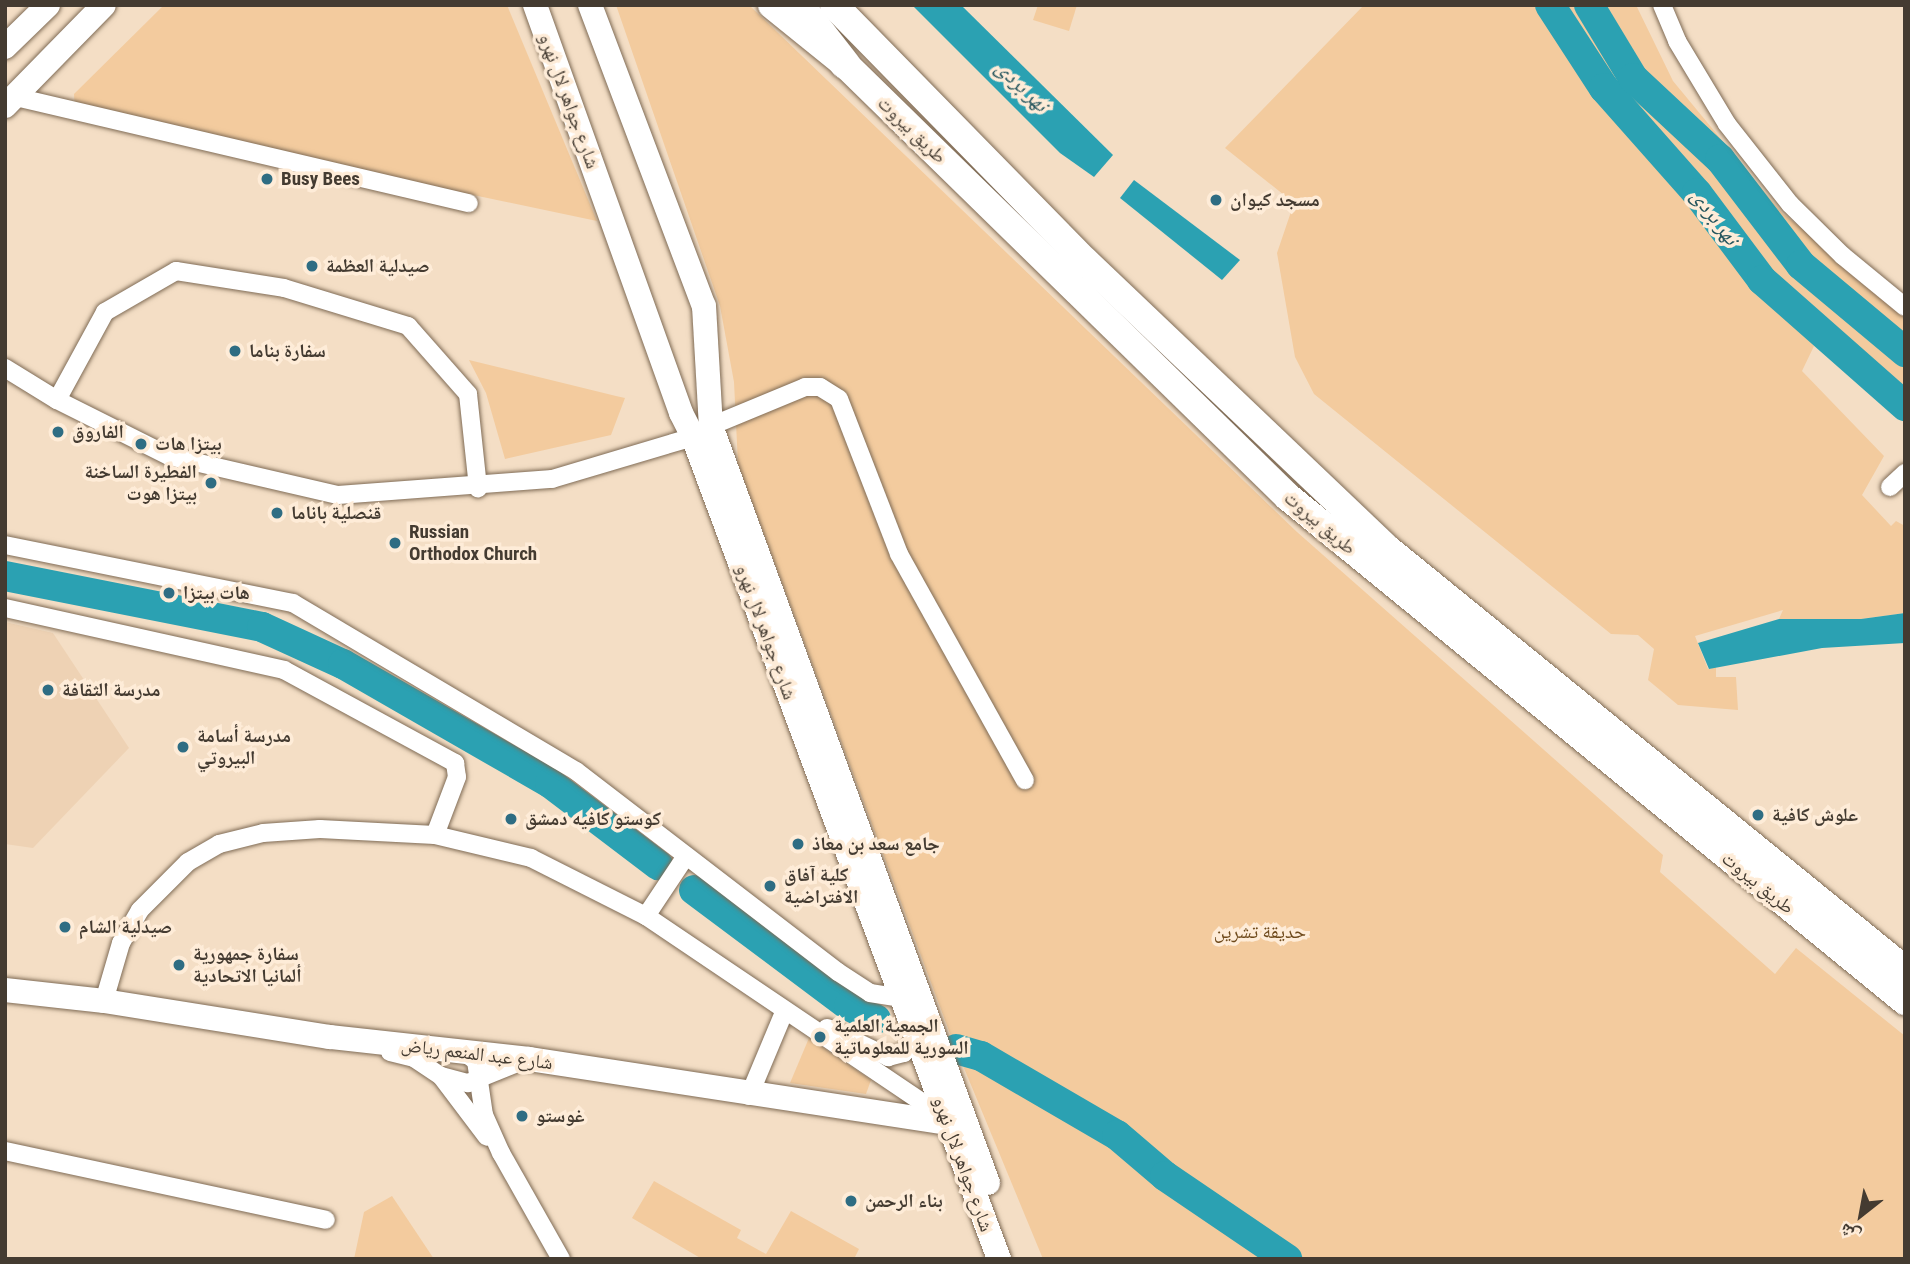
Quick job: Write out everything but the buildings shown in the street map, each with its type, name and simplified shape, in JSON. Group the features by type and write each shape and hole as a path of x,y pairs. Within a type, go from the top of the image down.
{"highway":[{"path":"799,5 845,64"}],"main road":[{"path":"5,47 48,5"},
{"path":"10,101 104,5"},
{"name":"شارع جواهر لال نهرو","path":"535,5 681,413 702,431 1017,1259"},
{"name":"شارع جواهر لال نهرو","path":"590,5 704,306 702,431 902,998 999,1259"},
{"name":"طريق بيروت","path":"772,5 845,64 1288,498 1905,1001"},
{"name":"طريق بيروت","path":"834,5 1084,261 1385,547 1905,970"},
{"name":"شارع عبد المنعم رياض","path":"5,990 104,1001 330,1037 529,1059 749,1096 947,1121"}],"street":[{"path":"1662,5 1677,41 1727,124 1790,204 1843,256 1905,306"},
{"path":"10,101 469,203"},
{"path":"57,400 105,312 176,271 284,288 408,327 468,394 478,488"},
{"path":"5,368 57,400 169,456 338,495 478,488 552,479 702,431 805,387 820,387 839,399 899,554 1025,780"},
{"path":"1890,487 1905,473"},
{"path":"5,545 293,603 576,771 838,972 870,993 902,998"},
{"path":"5,608 284,670 455,763 457,777 435,835"},
{"path":"104,1001 121,943 140,910 188,863 219,844 263,833 320,829 435,835 531,858 646,916 947,1121"},
{"path":"646,916 686,856"},
{"path":"749,1096 785,1010"},
{"path":"815,1030 832,1029 888,1057 904,1053 916,1037"},
{"path":"330,1037 414,1058 440,1076 460,1083 529,1059"},
{"path":"464,1052 476,1060 484,1115 501,1153 562,1259"},
{"path":"440,1076 501,1153"},
{"path":"5,1151 326,1220"}],"shaded area":[{"name":"مدرسة الثقافة","path":"5,622 53,633 129,748 33,848 5,844"}],"green space":[{"path":"164,5 507,5 597,221 75,111 74,94"},
{"name":"حديقة تشرين","path":"616,5 749,5 1297,532 1663,855 1660,872 1775,974 1796,948 1905,1036 1905,1259 1043,1259 952,1039 738,464 734,382 720,306"},
{"path":"1038,5 1077,5 1069,31 1033,20"},
{"path":"1364,5 1546,5 1586,77 1814,346 1802,371 1884,456 1862,495 1891,526 1896,521 1905,526 1905,613 1861,619 1779,619 1783,610 1695,636 1708,669 1716,667 1716,677 1736,677 1738,710 1678,705 1648,680 1654,649 1638,635 1611,634 1314,394 1295,357 1277,253 1294,203 1225,148"},
{"path":"1558,5 1636,5 1673,81 1782,213 1905,309 1905,397 1810,315 1766,270 1631,107"},
{"path":"469,360 625,398 611,435 505,459 486,393"},
{"path":"809,1038 871,1080 866,1094 790,1083"},
{"path":"654,1181 741,1230 737,1238 766,1254 791,1211 859,1249 854,1259 702,1259 632,1218"},
{"path":"392,1196 434,1259 354,1259 364,1212"}],"water":[{"path":"912,5 961,5 1113,155 1094,177 1060,153"},
{"path":"1134,180 1240,260 1222,280 1120,198"},
{"path":"1905,613 1905,643 1822,648 1709,669 1698,643 1779,619 1861,619"},
{"path":"952,1039 1122,1128 1175,1172 1304,1259 1290,1259 1214,1210 1059,1100 959,1055"}],"waterway":[{"name":"نهر بردى","path":"1550,5 1604,88 1697,193 1762,280 1905,406"},
{"path":"1589,5 1633,78 1720,159 1801,265 1905,352"},
{"path":"5,576 262,627 343,664 550,783 658,865"},
{"path":"694,890 849,1006 876,1019"},
{"path":"956,1049 981,1056 1117,1135 1165,1176 1287,1259"}],"place":[{"name":"Busy Bees","path":"267,179"},
{"name":"مسجد كيوان","path":"1216,200"},
{"name":"صيدلية العظمة","path":"312,266"},
{"name":"سفارة بناما","path":"235,351"},
{"name":"الفاروق","path":"58,432"},
{"name":"بیتزا هات","path":"141,444"},
{"name":"الفطيرة الساخنة بيتزا هوت","path":"211,483"},
{"name":"قنصلية باناما","path":"277,513"},
{"name":"Russian Orthodox Church","path":"395,543"},
{"name":"هات بیتزا","path":"169,593"},
{"name":"مدرسة الثقافة","path":"48,690"},
{"name":"مدرسة أسامة البيروتي","path":"183,747"},
{"name":"علوش كافية","path":"1758,815"},
{"name":"كوستو كافيه دمشق","path":"511,819"},
{"name":"جامع سعد بن معاذ","path":"798,844"},
{"name":"كلية آفاق الافتراضية","path":"770,886"},
{"name":"صيدلية الشام","path":"65,927"},
{"name":"سفارة جمهورية ألمانيا الاتحادية","path":"179,965"},
{"name":"الجمعية العلمية السورية للمعلوماتية","path":"820,1037"},
{"name":"غوستو","path":"522,1116"},
{"name":"بناء الرحمن","path":"851,1201"}]}
